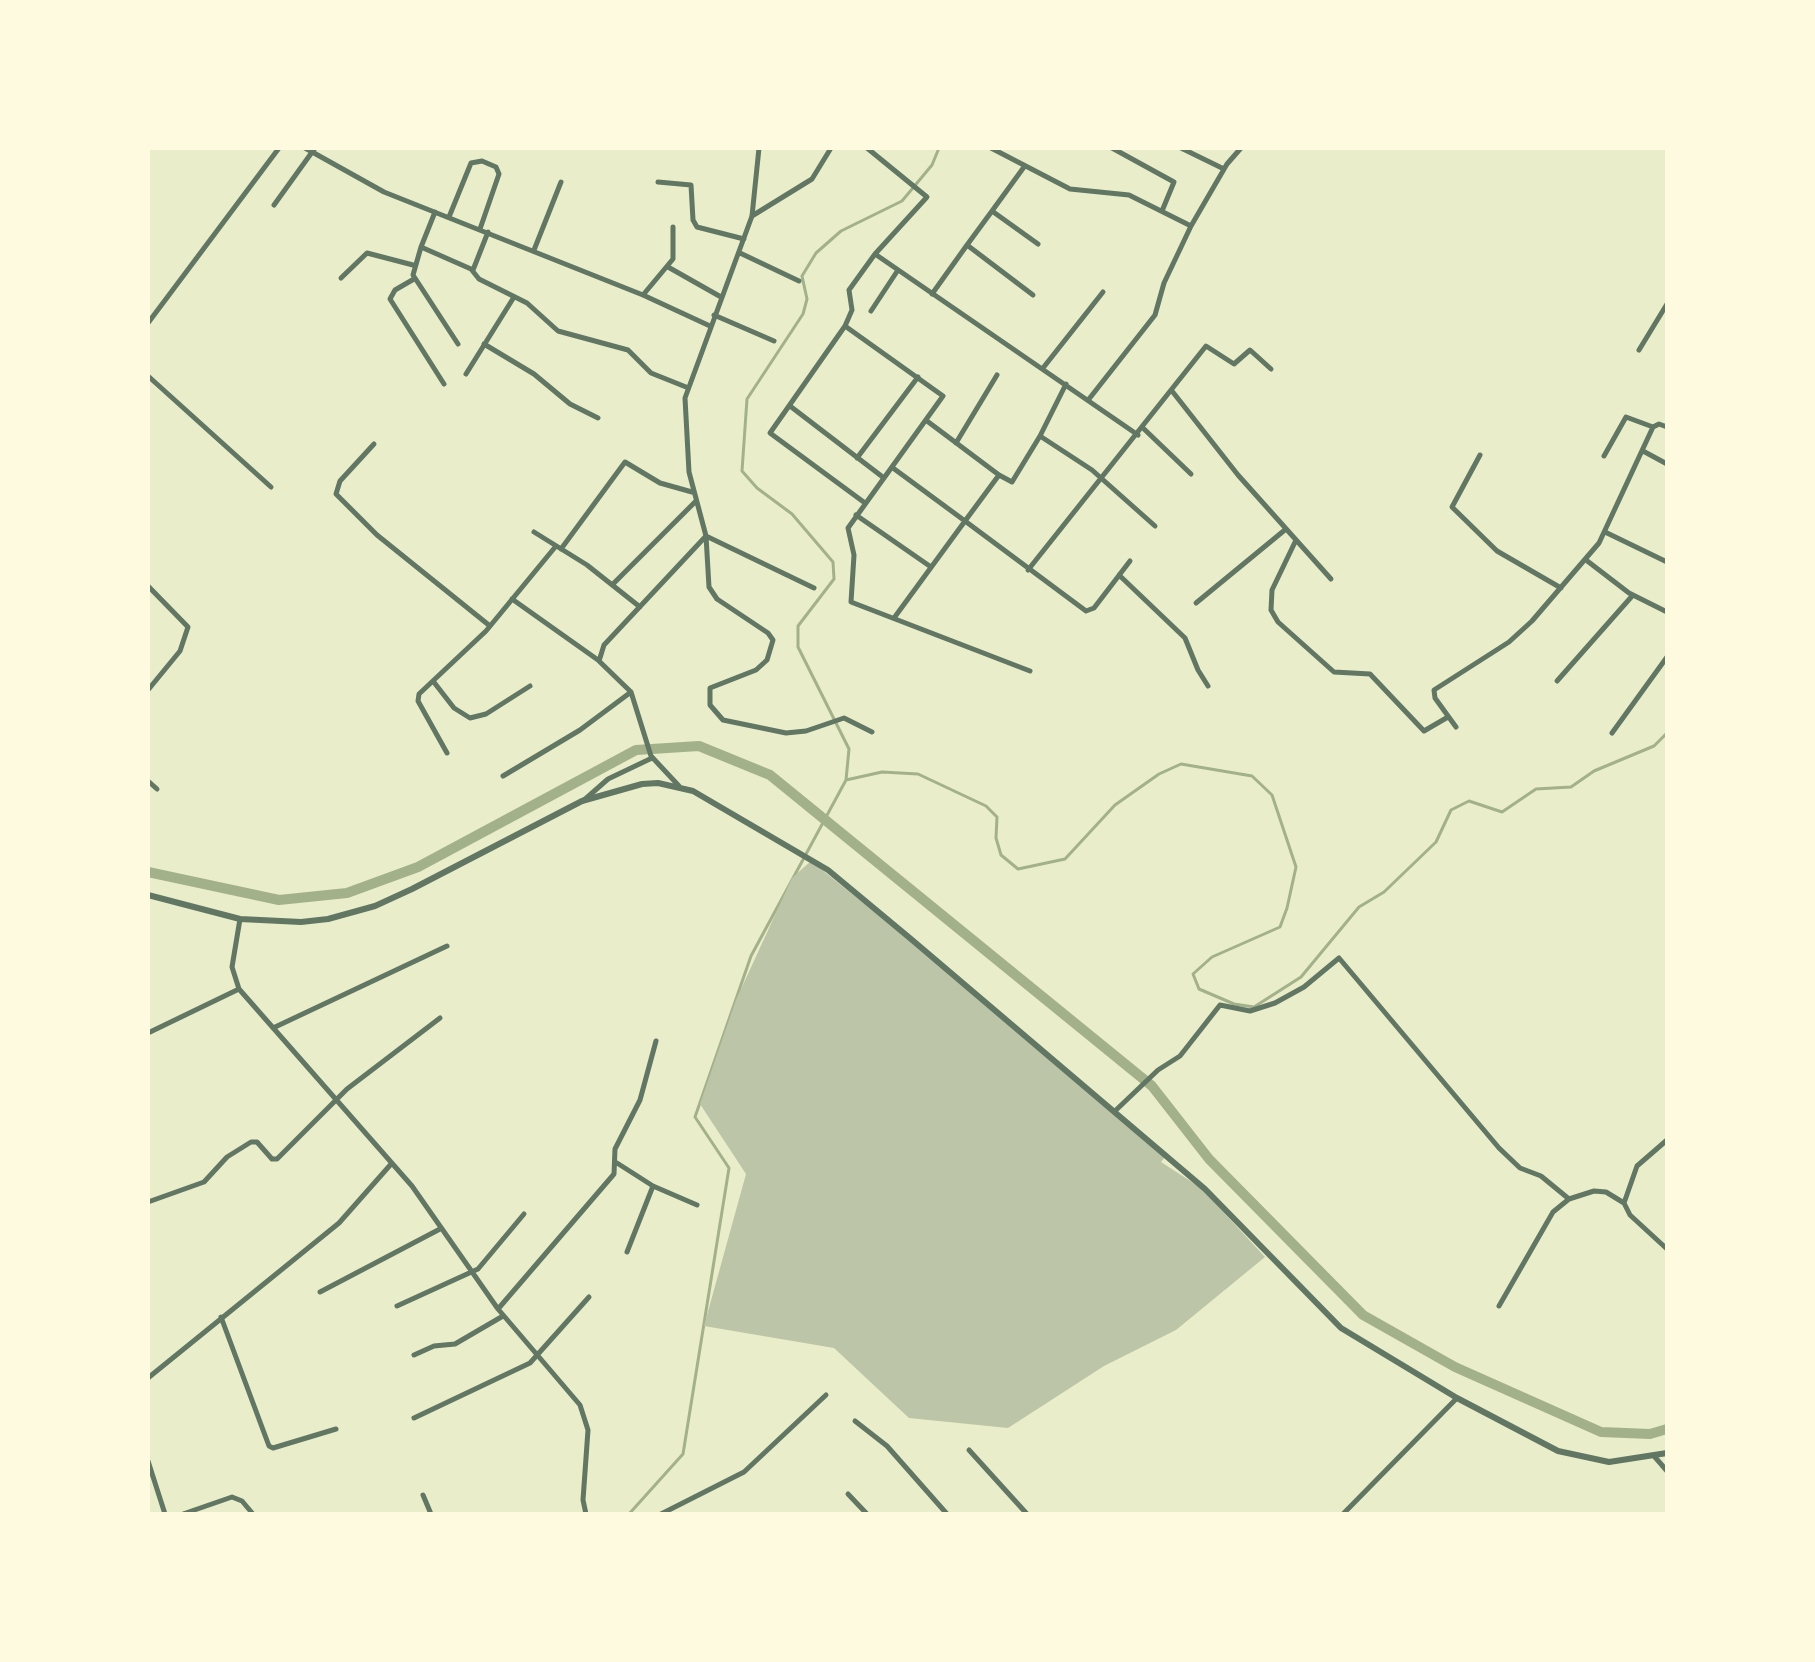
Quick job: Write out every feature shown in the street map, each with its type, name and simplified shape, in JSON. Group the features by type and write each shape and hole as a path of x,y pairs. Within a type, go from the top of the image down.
{"street":[{"path":"148,323 279,148"},
{"path":"305,148 384,192 534,250 710,326"},
{"path":"759,148 752,216 686,387 689,472 706,536 706,572 712,593 773,640 767,660 756,670 710,688 708,697 714,712 729,723 786,733 844,718 872,732"},
{"path":"752,216 812,179 831,148"},
{"path":"865,503 771,435 771,430 845,326 852,310 849,290 875,254 927,197 914,183 867,148"},
{"path":"991,148 1079,192 1129,195 1191,226"},
{"path":"1112,148 1174,182 1162,211"},
{"path":"1181,148 1224,169"},
{"path":"1089,399 1155,315 1164,283 1191,226 1224,169 1241,148"},
{"path":"274,205 313,150"},
{"path":"449,217 471,163 482,161 496,167 499,174 480,229"},
{"path":"932,294 1024,166"},
{"path":"534,250 561,182"},
{"path":"658,182 691,185 693,220 697,227 744,239"},
{"path":"992,211 1038,244"},
{"path":"435,212 413,265 414,279 458,344"},
{"path":"643,295 668,267 675,250 673,227"},
{"path":"473,270 488,232"},
{"path":"967,245 1033,295"},
{"path":"421,247 473,270 479,279 531,305 558,331 632,352 651,373 686,387"},
{"path":"341,278 367,253 413,265"},
{"path":"740,253 799,281"},
{"path":"875,254 1138,435"},
{"path":"668,267 721,297"},
{"path":"871,311 898,270"},
{"path":"414,279 395,290 390,299 444,384"},
{"path":"1043,368 1103,292"},
{"path":"466,374 514,297"},
{"path":"1639,350 1667,304"},
{"path":"714,315 774,341"},
{"path":"845,326 943,396 848,528 854,555 851,602 1030,671"},
{"path":"484,344 534,374 570,404 598,418"},
{"path":"1028,570 1208,345 1234,364 1250,350 1271,369"},
{"path":"956,443 997,375"},
{"path":"148,376 271,487"},
{"path":"857,458 918,377"},
{"path":"927,421 1012,482 1066,384"},
{"path":"1172,391 1331,579"},
{"path":"790,406 884,478"},
{"path":"1604,456 1626,417 1653,427"},
{"path":"1456,727 1435,698 1434,690 1516,637 1586,560 1605,532 1653,427 1659,424 1667,427"},
{"path":"1143,428 1191,474"},
{"path":"1040,436 1102,478 1155,526"},
{"path":"374,444 340,481 336,494 377,535 490,626"},
{"path":"1643,451 1667,464"},
{"path":"1480,455 1452,507 1497,551 1561,588"},
{"path":"447,753 418,701 433,681 490,626 559,548 625,462 660,483 693,492"},
{"path":"893,468 1086,611 1094,608 1130,561"},
{"path":"894,618 999,475"},
{"path":"613,584 696,501"},
{"path":"856,515 931,567"},
{"path":"1196,603 1286,529"},
{"path":"534,532 613,584 640,607"},
{"path":"1605,532 1667,562"},
{"path":"706,536 814,588"},
{"path":"599,661 600,651 609,638 706,536"},
{"path":"1296,540 1272,590 1271,610 1278,622 1334,672 1370,674 1424,731 1448,717"},
{"path":"1586,560 1633,595 1667,612"},
{"path":"1119,575 1185,638 1208,686"},
{"path":"148,586 188,627 180,651 148,690"},
{"path":"1557,681 1633,595"},
{"path":"512,599 599,661 631,692 651,756 669,771 679,786"},
{"path":"1612,733 1667,657"},
{"path":"433,681 454,708 470,718 486,714 530,686"},
{"path":"503,776 560,744 631,692"},
{"path":"582,801 608,779 651,756"},
{"path":"148,781 157,789"},
{"path":"148,895 240,919 301,922 328,919 375,906 582,801 642,784 679,786 789,845 828,870 1205,1189 1341,1328 1457,1398 1576,1457 1609,1462 1667,1453"},
{"path":"240,919 232,967 239,989 392,1163 503,1316 580,1405 585,1417 583,1500 586,1514"},
{"path":"273,1028 447,946"},
{"path":"1115,1111 1158,1070 1180,1056 1220,1005 1250,1011 1275,1003 1304,987 1339,958 1499,1148 1520,1168 1541,1176 1569,1199"},
{"path":"148,1033 239,989"},
{"path":"148,1202 204,1182 227,1157 251,1142 257,1142 272,1159 277,1159 335,1100 440,1018"},
{"path":"498,1309 610,1180 616,1162 617,1143 640,1100 656,1041"},
{"path":"1624,1203 1637,1166 1667,1140"},
{"path":"616,1162 653,1186 697,1205"},
{"path":"148,1378 339,1223 392,1163"},
{"path":"627,1252 653,1186"},
{"path":"1499,1306 1545,1221 1569,1199 1600,1191 1624,1203 1630,1215 1667,1249"},
{"path":"397,1306 473,1273 524,1214"},
{"path":"320,1292 440,1229"},
{"path":"414,1418 515,1371 539,1354 589,1297"},
{"path":"414,1355 434,1346 455,1344 503,1316"},
{"path":"221,1317 269,1446 273,1448 336,1429"},
{"path":"661,1514 744,1472 826,1395"},
{"path":"1343,1514 1457,1398"},
{"path":"855,1421 887,1446 947,1514"},
{"path":"969,1450 1027,1514"},
{"path":"1654,1456 1667,1471"},
{"path":"148,1461 165,1514"},
{"path":"848,1494 867,1514"},
{"path":"423,1495 431,1514"},
{"path":"183,1514 232,1497 242,1501 253,1514"}],"building":[{"path":"811,861 1165,1157 1161,1162 1201,1188 1265,1257 1176,1330 1104,1366 1008,1428 909,1418 834,1348 704,1326 746,1174 700,1104 736,1000 792,878"}],"waterway":[{"path":"629,1514 683,1454 729,1168 695,1117 751,956 846,780 849,749 798,647 798,626 834,579 833,562 792,514 757,488 742,471 747,399 803,314 807,299 802,276 816,253 841,231 902,201 932,165 939,148"},
{"path":"846,780 882,772 918,774 986,806 997,817 996,838 1001,855 1018,869 1065,859 1115,805 1159,774 1181,764 1252,776 1272,795 1296,867 1287,908 1280,927 1212,957 1193,974 1199,989 1234,1004 1254,1007 1301,977 1359,907 1384,892 1436,842 1451,810 1469,801 1502,812 1536,789 1571,787 1594,771 1654,746 1667,733"},
{"path":"148,872 279,900 347,893 418,867 636,750 699,746 770,775 1152,1086 1209,1159 1363,1315 1455,1367 1601,1432 1650,1434 1667,1429"}]}
